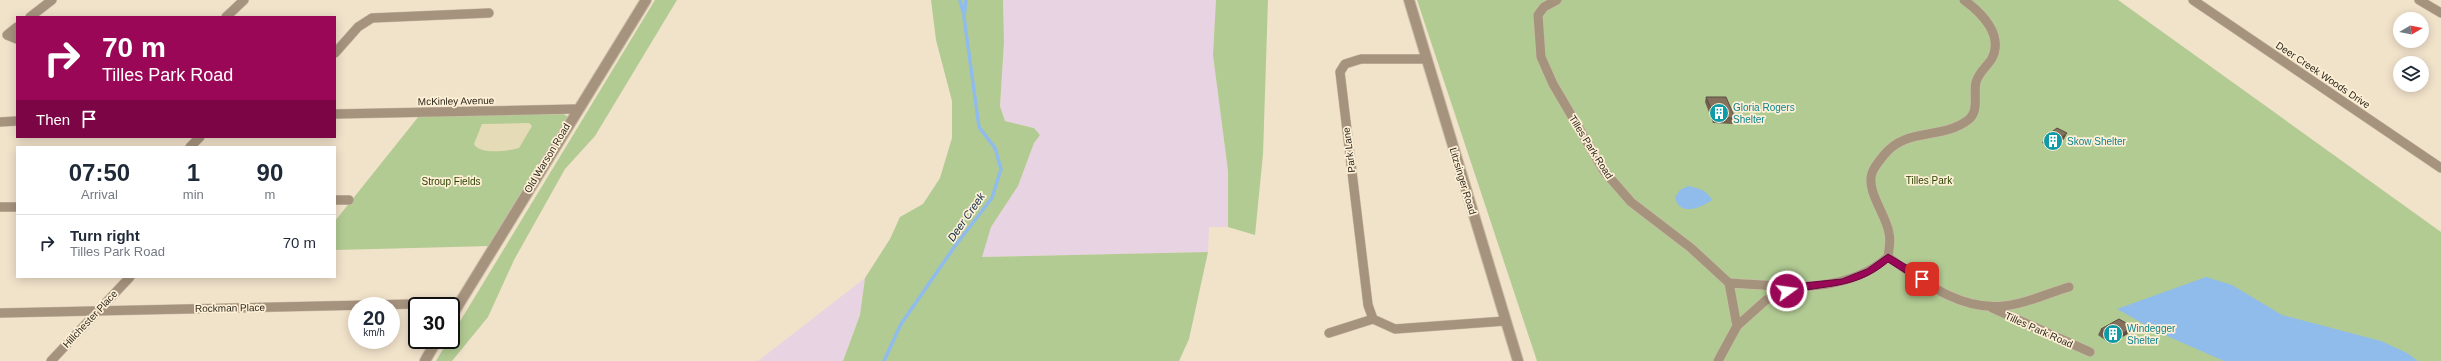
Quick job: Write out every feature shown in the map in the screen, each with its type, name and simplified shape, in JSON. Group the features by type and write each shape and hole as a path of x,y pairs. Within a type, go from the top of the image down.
{"street":[{"path":"31,16 52,0"},
{"path":"227,16 244,0"},
{"name":"Old Warson Road","path":"460,301 577,109 646,0"},
{"name":"Litzsinger Road","path":"1410,0 1518,361"},
{"name":"Tilles Park Road","path":"1557,0 1544,7 1538,15 1541,57 1553,84 1604,171 1631,202 1691,248 1729,283"},
{"path":"1737,326 1729,283 1804,286 1843,282 1870,272 1888,257 1891,236 1874,192 1872,174 1885,152 1904,137 1942,129 1969,120 1974,114 1976,82 1995,52 1996,45 1989,24 1978,10 1964,0"},
{"name":"Deer Creek Woods Drive","path":"2193,0 2441,168"},
{"path":"2419,0 2441,13"},
{"path":"336,52 358,27 372,18 489,14"},
{"path":"16,28 7,35 16,39"},
{"name":"Park Lane","path":"1373,319 1368,305 1340,74 1342,62 1361,59 1427,59"},
{"name":"McKinley Avenue","path":"336,114 577,109"},
{"path":"0,122 16,121"},
{"path":"191,146 199,138"},
{"path":"336,200 349,200"},
{"path":"0,207 16,207"},
{"name":"Tilles Park Road","path":"1888,257 1944,292 1964,301 1988,307 2090,352"},
{"name":"Hillchester Place","path":"51,361 129,278"},
{"path":"1718,361 1737,326 1766,300 1804,286"},
{"name":"Tilles Park Road","path":"1988,307 2013,305 2069,287"},
{"name":"Rockman Place","path":"0,313 408,304"},
{"path":"1329,333 1373,319 1395,329 1506,321"},
{"path":"425,361 432,349"}],"shaded area":[{"path":"1003,0 1216,0 1213,55 1228,171 1228,227 1209,227 1208,252 981,257 991,227 1018,186 1034,143 1040,135 1034,128 1005,121 1000,106 1004,42"},
{"path":"865,278 860,315 843,361 758,361"}],"green space":[{"path":"655,0 677,0 595,136 565,169 514,260 488,317 452,361 436,361 443,349 460,349 460,321"},
{"path":"931,0 1003,0 1004,42 1000,106 1005,121 1034,128 1040,135 1034,143 1018,186 991,227 982,257 1208,252 1189,339 1179,361 843,361 860,315 865,278 890,239 900,217 923,204 940,178 952,138 952,101 936,40"},
{"path":"1216,0 1268,0 1263,154 1255,235 1228,227 1228,171 1213,55"},
{"name":"Tilles Park","path":"1417,0 2118,0 2441,232 2441,361 1537,361"},
{"name":"Stroup Fields","path":"563,114 569,117 491,246 336,250 336,220 419,116"}],"sand":[{"path":"529,123 532,126 519,148 502,151 488,151 482,150 474,144 482,124"}],"water":[{"path":"1688,186 1705,192 1712,200 1697,208 1686,209 1681,207 1677,203 1675,197 1680,190"},
{"path":"2206,277 2232,285 2282,315 2381,341 2407,353 2418,361 2224,361 2158,332 2117,309"}],"building":[{"path":"1706,97 1726,97 1735,118 1715,118"},
{"path":"2057,128 2067,133 2056,142 2045,137"},
{"path":"2119,319 2133,327 2115,338 2101,329"}],"waterway":[{"name":"Deer Creek","path":"960,0 963,12"},
{"name":"Deer Creek","path":"884,361 901,324 955,246 992,198 1001,169 995,148 979,127 964,17 966,0"}],"place":[{"name":"Gloria Rogers Shelter","path":"1719,113"},
{"name":"Skow Shelter","path":"2053,141"},
{"name":"Windegger Shelter","path":"2113,334"}],"route":[{"path":"1787,291 1804,286 1843,282 1870,272 1888,257 1922,279"}]}
